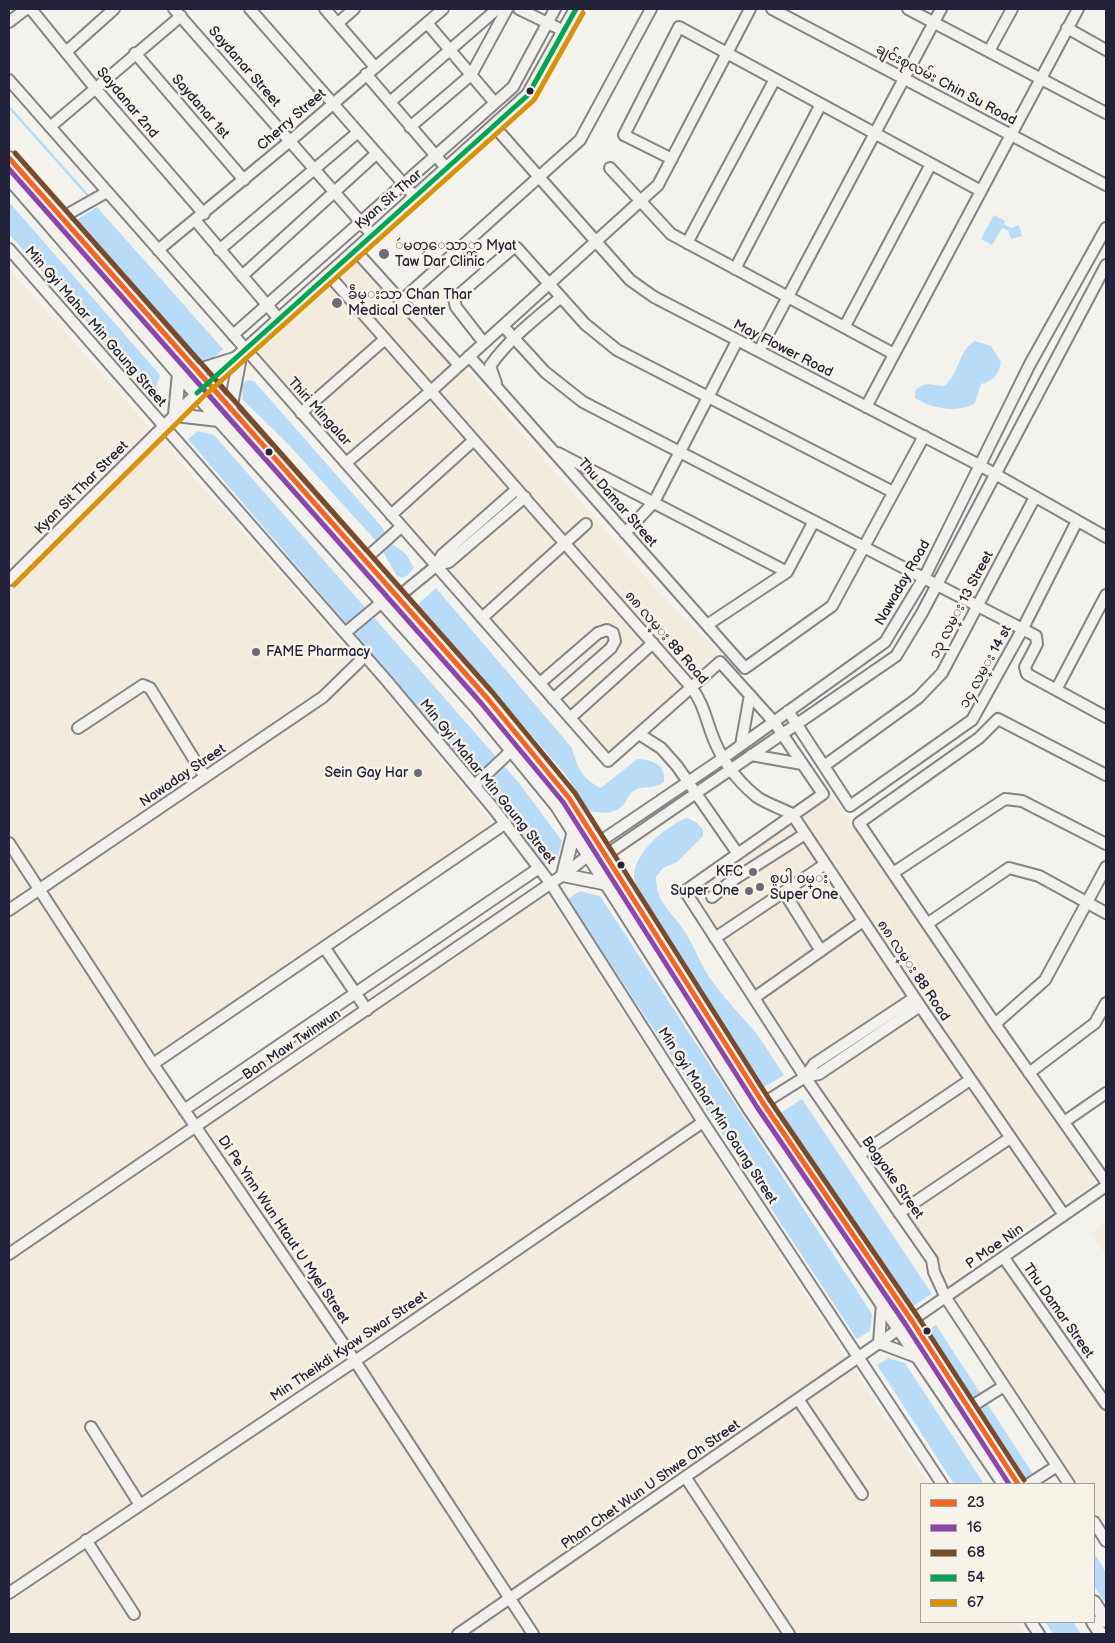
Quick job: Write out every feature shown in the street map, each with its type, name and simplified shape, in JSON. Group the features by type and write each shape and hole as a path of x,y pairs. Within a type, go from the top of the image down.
{"main road":[{"name":"Kyan Sit Thar","path":"197,393 528,95 576,9"},
{"path":"9,158 230,410 398,597 541,762 569,798 763,1103 912,1321 1017,1483"},
{"path":"9,178 219,420 512,750 574,831 751,1111 1003,1483"},
{"path":"196,371 243,353"},
{"path":"230,410 243,353"},
{"path":"179,373 175,415 219,420"},
{"path":"574,831 563,875 608,884"},
{"path":"1095,1604 1102,1618 1101,1634"}],"street":[{"path":"9,22 26,9"},
{"name":"Saydanar 2nd","path":"31,9 95,88 204,214"},
{"path":"66,52 114,9"},
{"path":"250,9 415,197"},
{"path":"325,9 375,67"},
{"path":"338,23 354,9"},
{"name":"Cherry Street","path":"158,250 204,214 443,9"},
{"path":"390,102 497,9"},
{"path":"410,127 471,75 507,9"},
{"path":"519,9 564,31"},
{"path":"233,335 513,87 555,9"},
{"path":"401,301 580,140 651,9"},
{"path":"346,463 431,391 658,184 750,9"},
{"name":"ချင်းစုလမ်း Chin Su Road","path":"772,9 1106,185"},
{"path":"908,9 1106,113"},
{"path":"759,352 941,9"},
{"path":"989,51 1012,9"},
{"path":"866,407 1078,9"},
{"path":"50,127 136,53 177,12"},
{"name":"Saydanar Street","path":"177,12 372,235"},
{"path":"427,23 495,103"},
{"path":"672,159 624,135 679,27 981,191"},
{"path":"1067,28 1106,50"},
{"name":"Saydanar 1st","path":"136,53 244,180"},
{"path":"366,74 447,169"},
{"path":"687,243 775,79"},
{"name":"Thiri Mingalar","path":"9,80 233,335 243,353 346,463 608,761 639,734"},
{"path":"735,269 822,104"},
{"name":"May Flower Road","path":"494,126 630,280 654,298 924,436 996,474 1077,521 1105,533"},
{"path":"219,250 357,133"},
{"path":"242,276 376,154"},
{"path":"845,326 931,164"},
{"path":"610,168 671,234 894,354"},
{"path":"61,218 107,192"},
{"path":"195,220 279,320"},
{"name":"Nawaday Road","path":"589,855 598,843 722,759 885,642 924,577 981,466 1030,364 1106,228"},
{"path":"484,342 456,307 454,299 514,247 521,250 560,298 585,324 617,350 893,492"},
{"name":"Min Gyi Mahar Min Gaung Street","path":"9,249 347,631 365,656 476,784 551,884 703,1122 941,1483"},
{"path":"355,250 459,365"},
{"path":"589,855 606,855 896,656 938,583 1106,265"},
{"name":"၈၈ လမ္း 88 Road","path":"328,274 691,686 702,700 711,733 722,759 730,769 758,797 792,814 824,865 1064,1215"},
{"path":"500,392 490,366 514,337 560,298"},
{"path":"503,326 545,372 583,402 938,583 977,607 1036,636 1038,640 1025,671 1056,690 1105,715"},
{"path":"301,413 385,339"},
{"path":"625,533 654,502 737,341"},
{"name":"Thu Damar Street","path":"469,356 745,668 832,606 864,546"},
{"name":"Kyan Sit Thar Street","path":"9,580 197,393"},
{"path":"864,546 924,436"},
{"path":"391,515 474,440"},
{"path":"552,451 787,572"},
{"path":"481,528 517,489"},
{"path":"398,597 436,566 442,555 524,497"},
{"name":"၁၃ လမ္း 13 Street","path":"824,766 918,698 942,673 1035,497"},
{"path":"706,625 787,572 814,521"},
{"name":"၁၄ လမ္း 14 st","path":"824,766 850,806 972,720 1022,630 1077,521"},
{"path":"482,618 586,524"},
{"path":"364,560 401,526"},
{"path":"1056,690 1106,595"},
{"path":"347,631 382,602"},
{"path":"540,683 598,633 607,630 613,634 615,641 611,648 553,699"},
{"path":"570,718 653,643"},
{"name":"Nawaday Street","path":"9,910 323,697 365,656"},
{"path":"720,662 774,722 823,794 792,814 738,854 689,781 661,748 639,734 691,686 720,662"},
{"path":"78,728 143,685 150,688 205,777"},
{"path":"741,745 750,695"},
{"path":"788,711 798,723 824,766"},
{"path":"1106,775 998,719 979,738 859,823 995,1024 1106,1182"},
{"path":"476,784 503,761 512,750"},
{"path":"751,754 802,764"},
{"path":"893,874 1005,799 1022,801 1106,844"},
{"path":"152,1064 506,824"},
{"path":"712,897 734,880 805,834"},
{"name":"Di Pe Yinn Wun Htaut U Myel Street","path":"9,843 152,1064 355,1361 533,1634"},
{"name":"Bogyoke Street","path":"738,854 685,891 805,1077 932,1260 934,1272 946,1298 1000,1389 1053,1469 1068,1483"},
{"name":"Ban Maw Twinwun","path":"9,1254 551,884 589,855"},
{"path":"715,938 824,865"},
{"path":"184,1110 539,868"},
{"path":"927,924 1009,868 1039,876 1106,913"},
{"path":"995,1024 1045,980 1106,868"},
{"path":"784,892 821,950"},
{"path":"754,998 863,922"},
{"path":"324,947 367,1010"},
{"path":"751,1111 805,1077 814,1064 917,1002"},
{"path":"1030,1073 1095,1023 1106,1003"},
{"path":"859,1155 970,1080"},
{"path":"1064,1122 1106,1093"},
{"name":"Min Theikdi Kyaw Swar Street","path":"9,1593 355,1361 703,1122"},
{"path":"899,1212 1010,1138"},
{"name":"P Moe Nin","path":"879,1343 1106,1186"},
{"name":"Thu Damar Street","path":"1004,1258 1106,1404"},
{"path":"882,1302 879,1343 919,1358"},
{"name":"Phan Chet Wun U Shwe Oh Street","path":"458,1634 879,1343"},
{"path":"970,1408 1000,1389"},
{"path":"798,1399 862,1494"},
{"path":"91,1426 140,1504"},
{"path":"1031,1483 1053,1469"},
{"path":"686,1478 789,1634"},
{"path":"1095,1524 1106,1541"},
{"path":"86,1540 134,1614"},
{"path":"1032,1623 1039,1634"}],"shaded area":[{"path":"365,252 668,603 729,661 610,769 247,363"},
{"path":"9,269 408,718 493,824 157,1053 195,1113 538,882 927,1483 920,1483 920,1623 1018,1623 1025,1634 9,1634"},
{"path":"825,786 1096,1182 946,1285 679,889"},
{"path":"1106,1222 1106,1255 1091,1233"},
{"path":"1012,1259 1106,1395 1106,1534 1095,1517 1095,1483 1072,1483 952,1301"}],"water":[{"path":"9,202 160,375 153,398 9,234"},
{"path":"97,207 223,349 205,366 75,221"},
{"path":"994,215 1005,221 1004,224 1011,228 1019,225 1022,236 1011,239 1008,231 1002,228 992,245 981,239"},
{"path":"975,341 991,346 1001,362 995,376 981,384 975,403 952,409 928,405 915,398 915,391 922,386 929,384 944,386 953,376 969,345"},
{"path":"248,380 254,381 382,527 391,543 406,554 414,568 408,575 402,578 397,576 378,543 287,443 243,400 242,385"},
{"path":"198,431 214,435 519,783 562,841 558,856 545,865 443,737 188,439"},
{"path":"436,588 572,748 578,767 589,781 601,788 637,759 648,760 661,767 664,782 660,785 635,790 630,794 623,806 612,812 590,811 582,806 565,775 418,604"},
{"path":"687,818 696,822 703,830 703,836 677,862 663,868 656,877 659,894 666,907 685,932 709,977 756,1033 784,1075 764,1087 646,908 635,884 636,866 640,857 653,840 670,827"},
{"path":"580,891 600,896 872,1314 870,1331 857,1339 568,899"},
{"path":"802,1099 932,1294 910,1308 780,1113"},
{"path":"936,1325 1033,1474 1046,1483 1027,1483 927,1331"},
{"path":"888,1358 905,1363 983,1483 953,1483 877,1365"},
{"path":"1095,1555 1106,1572 1106,1600 1104,1601 1095,1588"},
{"path":"1046,1623 1074,1623 1081,1634 1053,1634"}],"waterway":[{"path":"9,107 91,199"}],"transit line":[{"name":"54","path":"197,393 528,95 576,9"},
{"name":"67","path":"14,585 202,398 534,100 583,13"},
{"name":"68","path":"15,153 493,693 575,793 769,1099 918,1317 1024,1480"},
{"name":"23","path":"9,158 487,698 569,798 763,1103 912,1321 1017,1483"},
{"name":"16","path":"9,169 481,703 563,802 757,1107 906,1325 1008,1483"}],"place":[{"name":"ဴမတ္ေသာ္တာ Myat Taw Dar Clinic","path":"384,254"},
{"name":"ခဵမ္းသာ Chan Thar Medical Center","path":"337,303"},
{"name":"FAME Pharmacy","path":"256,652"},
{"name":"Sein Gay Har","path":"418,773"},
{"name":"KFC","path":"753,872"},
{"name":"စူပါ ၀မ္း Super One","path":"760,887"},
{"name":"Super One","path":"749,891"}]}
